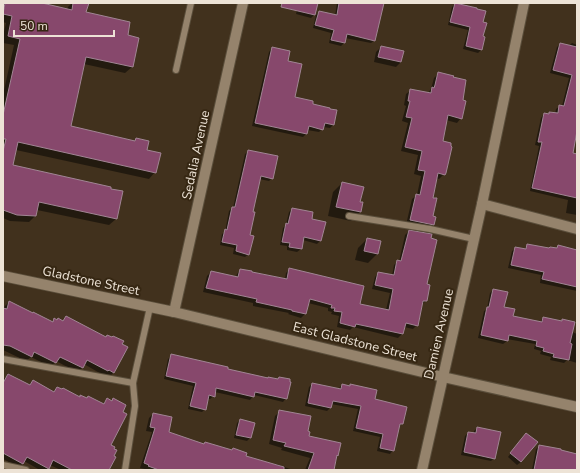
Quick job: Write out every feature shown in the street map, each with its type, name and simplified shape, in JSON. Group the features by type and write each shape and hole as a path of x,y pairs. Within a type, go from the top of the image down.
{"street":[{"name":"Sedalia Avenue","path":"174,312 243,3"},
{"name":"Damien Avenue","path":"422,470 482,204 524,3"},
{"path":"482,204 577,229"},
{"name":"Gladstone Street","path":"3,276 174,312"},
{"name":"East Gladstone Street","path":"174,312 443,377 577,407"}],"lane":[{"path":"176,70 191,3"},
{"path":"349,216 430,229 474,239"},
{"path":"125,470 135,406 133,384 150,307"},
{"path":"3,360 133,384"},
{"path":"3,465 26,470"}],"building":[{"path":"5,3 42,3 72,10 73,3 89,3 86,12 130,22 128,35 139,38 133,67 86,57 71,126 135,141 136,138 149,141 147,150 161,153 156,173 18,142 13,165 123,191 117,219 39,202 36,216 17,215 3,210 3,151 6,139 3,139 3,115 20,39 8,36 12,16 3,14"},
{"path":"282,3 318,3 315,15 281,7"},
{"path":"339,3 384,3 375,41 347,34 345,43 331,40 334,30 315,25 319,11 337,15"},
{"path":"455,3 486,11 483,22 487,23 483,36 485,37 482,50 466,46 470,27 450,22"},
{"path":"560,43 577,47 577,131 573,153 577,154 577,198 532,188 542,142 538,142 544,113 558,113 559,105 564,106 572,75 553,70"},
{"path":"381,46 404,51 401,62 378,57"},
{"path":"272,47 290,51 288,61 302,64 295,97 313,101 313,104 337,110 334,125 325,123 323,130 309,126 307,134 255,123"},
{"path":"438,72 466,80 463,100 466,101 462,119 448,115 443,141 451,143 452,147 445,175 438,173 433,198 437,198 433,216 436,217 434,225 410,220 416,194 420,195 425,171 418,170 422,151 405,147 412,118 406,117 410,101 408,101 410,89 431,93 432,87 434,88 435,85"},
{"path":"248,150 278,156 273,179 261,176 253,212 255,212 250,235 254,236 249,255 236,251 237,245 222,242 225,229 227,230 232,207 235,207"},
{"path":"342,182 364,187 360,202 363,202 361,212 336,207"},
{"path":"292,208 313,212 312,219 326,222 321,241 304,237 302,249 289,247 290,243 282,242 286,223 288,224"},
{"path":"409,230 432,234 431,238 437,240 427,284 430,285 427,301 423,301 418,326 406,323 403,334 356,324 355,327 340,323 342,312 334,311 335,308 331,308 332,305 310,299 306,314 256,302 257,299 206,288 211,271 238,277 240,269 287,279 289,268 364,286 360,304 389,310 393,289 375,285 378,272 394,275 397,260 401,261"},
{"path":"367,238 381,241 378,254 364,251"},
{"path":"527,244 549,248 557,248 558,245 577,250 577,287 542,279 544,272 511,265 515,247 526,249"},
{"path":"493,289 508,292 504,307 515,309 513,316 542,322 543,317 575,322 570,343 572,344 569,360 553,357 554,354 543,351 544,348 536,346 537,341 509,335 508,341 481,335 487,307 489,307"},
{"path":"9,301 53,322 54,318 57,320 58,318 63,321 66,316 106,337 107,335 113,336 124,341 122,344 128,347 114,373 87,360 83,368 60,357 56,363 34,352 32,357 10,346 3,345 3,308 7,309"},
{"path":"171,354 268,378 278,379 279,377 290,379 291,382 287,399 255,392 254,397 216,388 215,397 209,395 206,410 190,406 196,383 166,376"},
{"path":"8,374 30,385 33,380 54,392 57,387 63,388 80,397 80,395 87,398 88,396 104,404 107,398 112,401 113,398 126,405 123,412 127,414 111,445 117,450 114,456 116,457 109,470 72,470 53,460 49,469 27,457 23,464 3,453 3,383"},
{"path":"312,383 341,389 342,384 350,386 350,384 377,390 375,399 407,407 403,424 400,424 394,451 380,448 383,434 356,428 361,406 333,401 331,408 308,403"},
{"path":"279,410 311,416 308,431 310,432 309,436 341,443 334,470 308,470 314,453 284,446 286,443 273,440"},
{"path":"153,413 172,417 169,432 204,444 205,442 232,450 233,448 247,453 246,456 284,467 284,470 159,470 148,466 149,465 144,463 155,428 150,427"},
{"path":"240,419 255,423 251,438 236,435"},
{"path":"477,427 501,432 495,459 464,452 468,432 476,433"},
{"path":"526,433 538,442 521,462 510,453"},
{"path":"539,445 577,454 577,470 534,470"}]}
